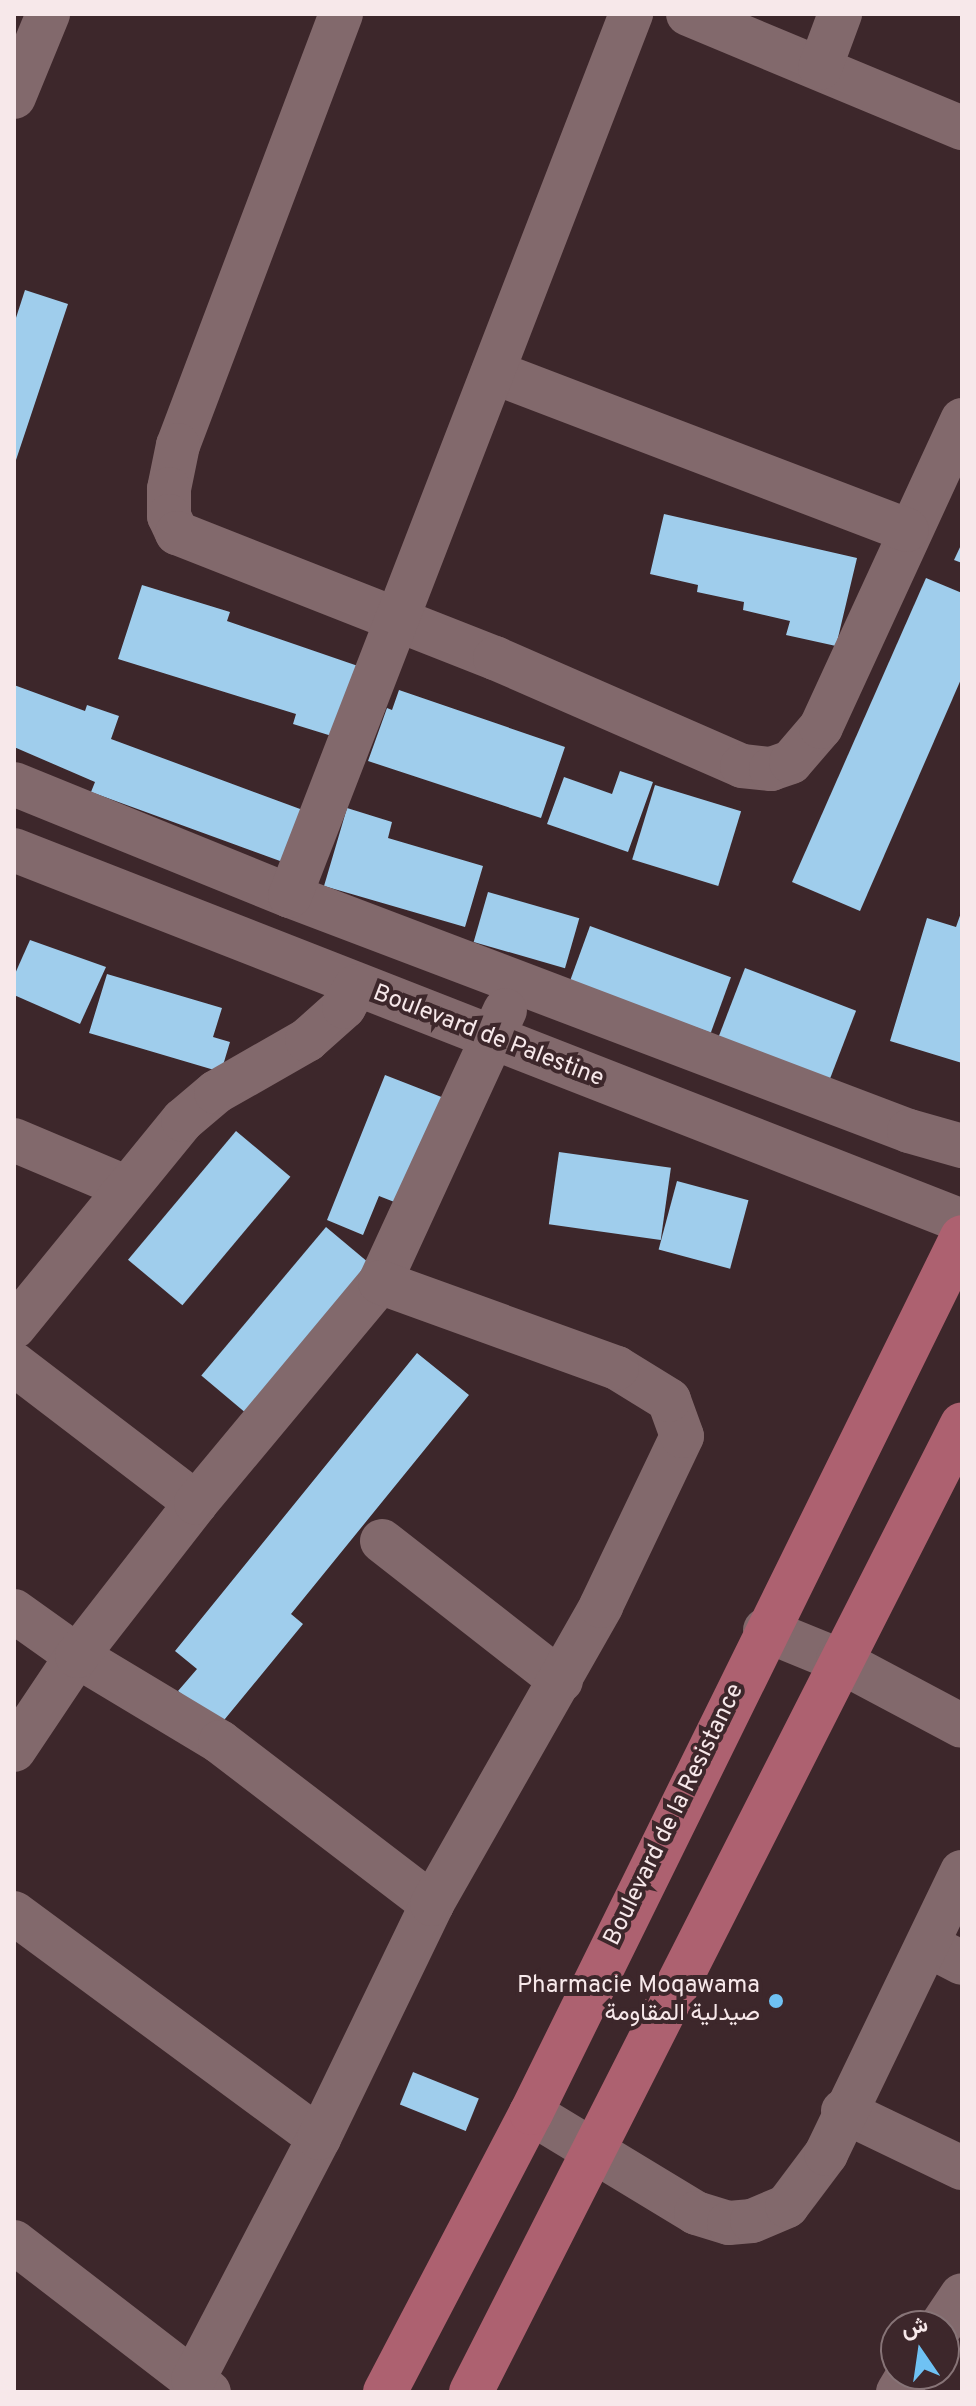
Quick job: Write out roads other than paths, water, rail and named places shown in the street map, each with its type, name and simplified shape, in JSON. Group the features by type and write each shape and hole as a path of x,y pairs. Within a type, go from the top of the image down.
{"main road":[{"name":"Boulevard de la Resistance","path":"385,2392 531,2113 765,1630 962,1237"},
{"path":"471,2392 838,1660 962,1424"}],"street":[{"path":"14,97 48,14"},
{"path":"341,14 183,431 169,489 169,516 177,533 202,547 394,618 742,766 771,769 791,762 821,727 850,673 907,530 962,420"},
{"path":"290,896 394,618 631,14"},
{"path":"688,14 962,128"},
{"path":"820,68 840,14"},
{"path":"493,372 907,530"},
{"path":"14,784 290,896 909,1131 962,1146"},
{"name":"Boulevard de Palestine","path":"14,850 962,1221"},
{"path":"14,1750 77,1656 196,1503 380,1282 518,982"},
{"path":"14,1327 125,1187 197,1106 307,1040 344,1007 356,986"},
{"path":"14,1140 125,1187"},
{"path":"14,2242 201,2386 432,1904 561,1681 677,1451 682,1436 676,1411 661,1393 617,1368 380,1282"},
{"path":"14,1364 196,1503"},
{"path":"382,1541 561,1681"},
{"path":"14,1611 77,1656 220,1742 432,1904"},
{"path":"765,1630 838,1660 962,1726"},
{"path":"531,2113 696,2213 729,2223 752,2221 787,2206 808,2182 843,2111 946,1954 962,1872"},
{"path":"14,1913 319,2138"},
{"path":"843,2111 962,2168"}],"place":[{"name":"Pharmacie Moqawama صيدلية المقاومة","path":"776,2001"}]}
